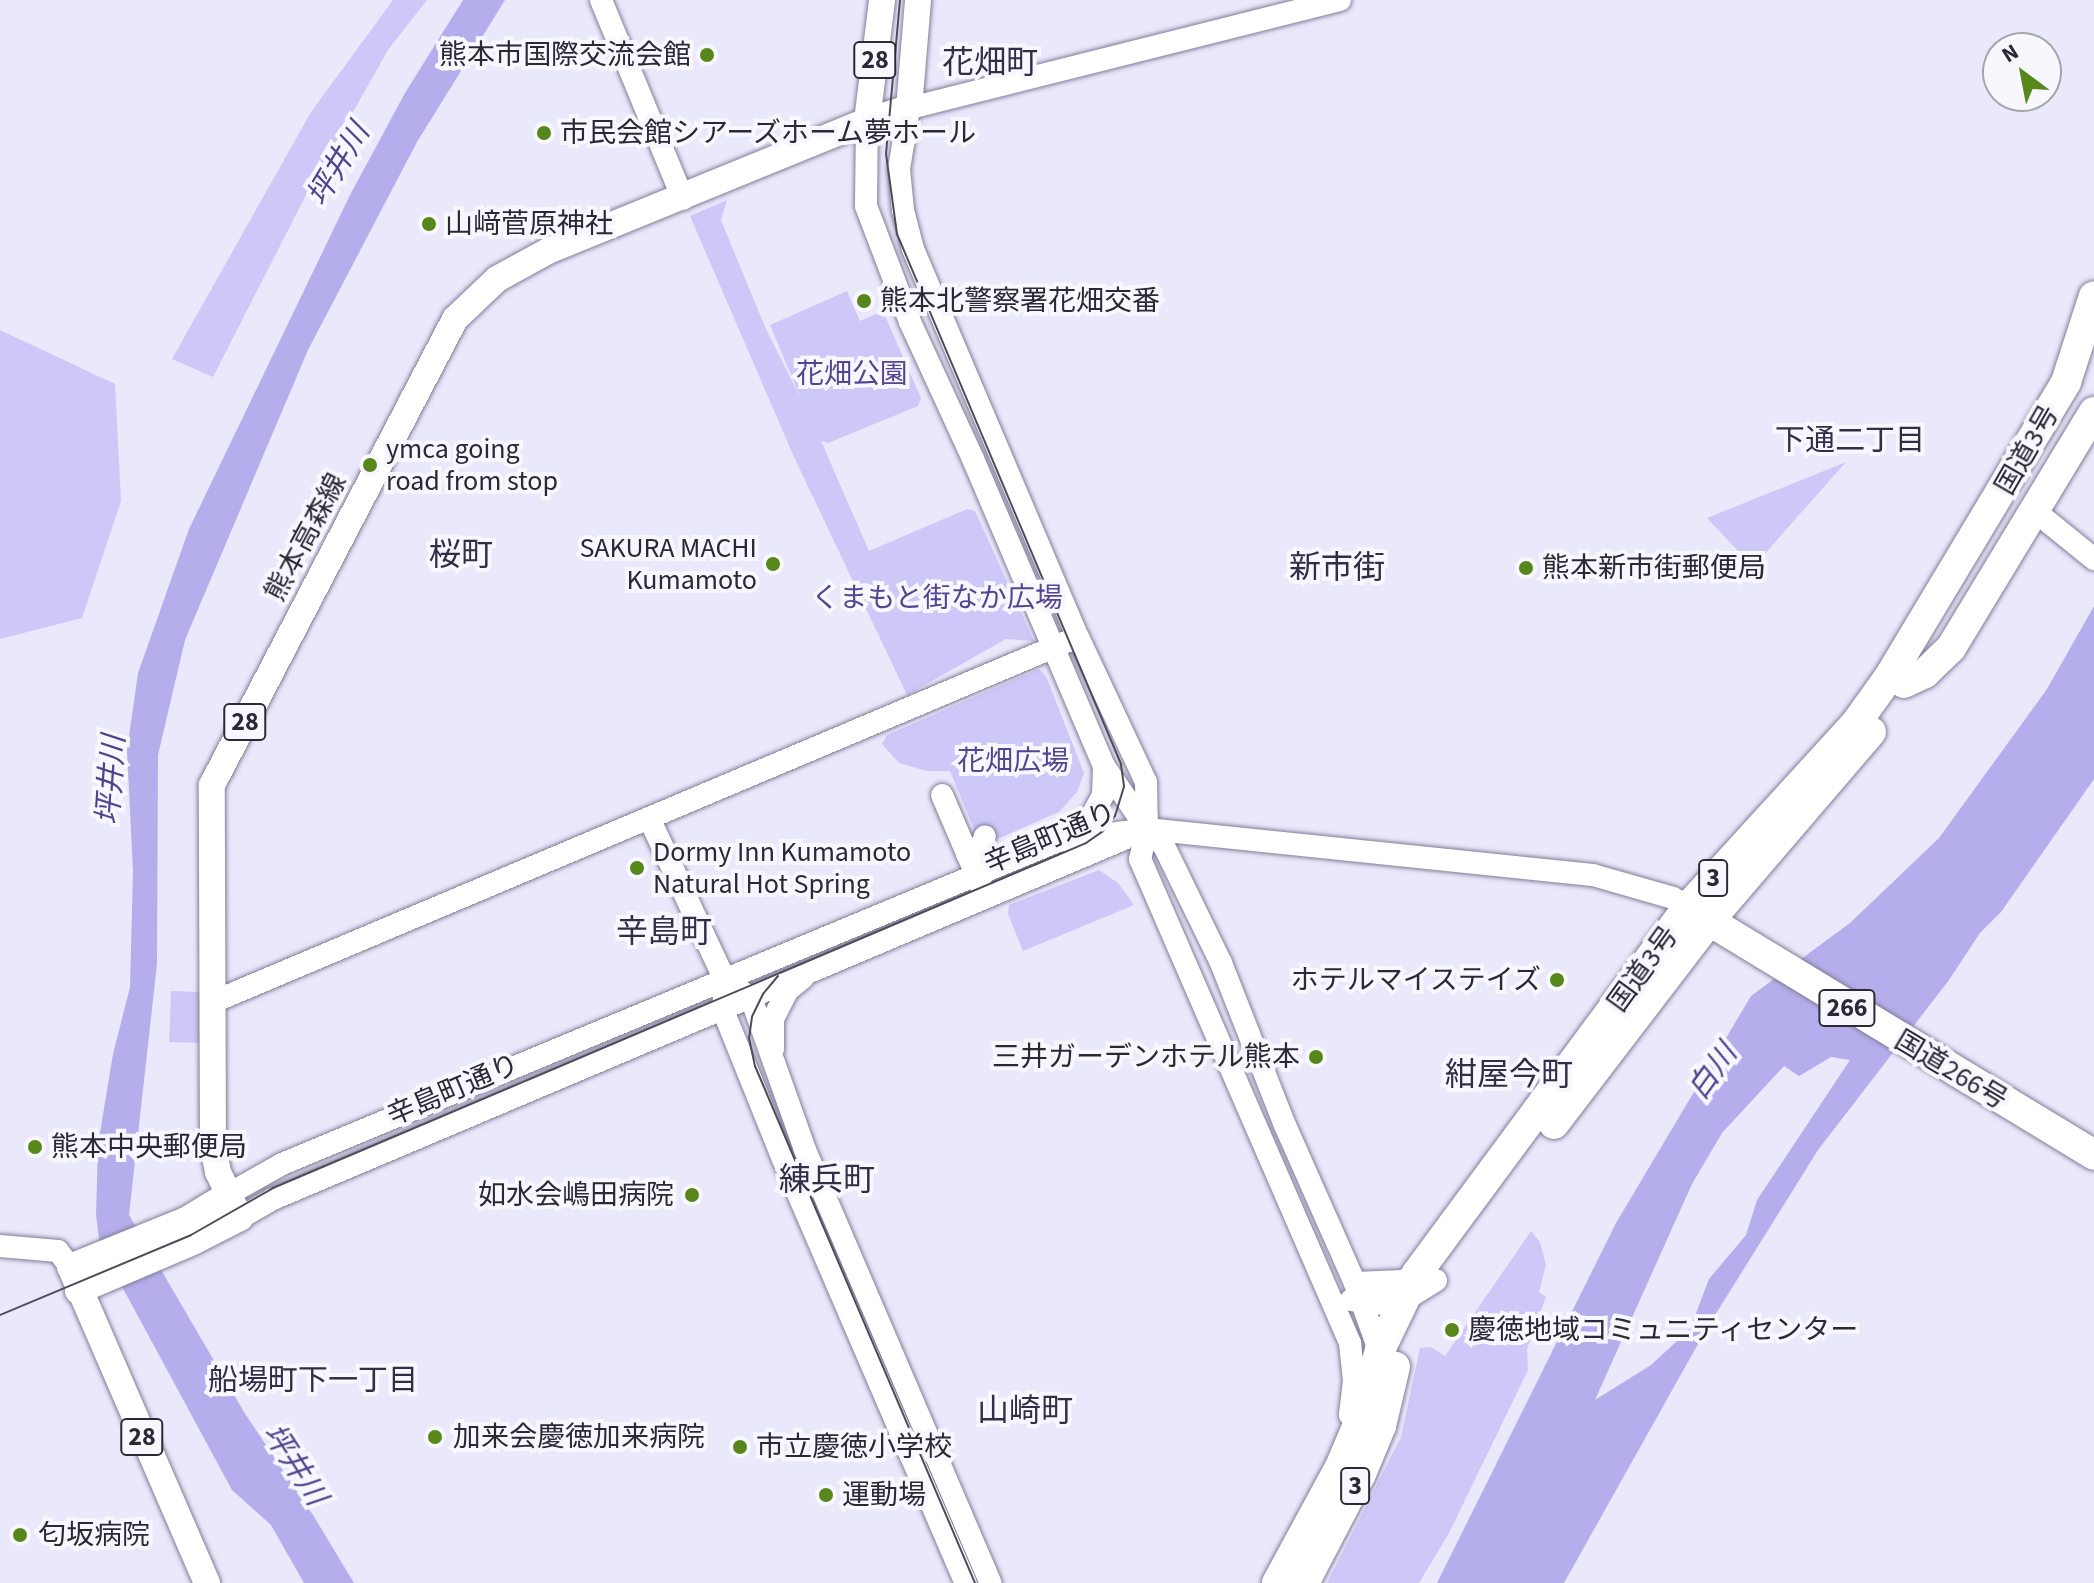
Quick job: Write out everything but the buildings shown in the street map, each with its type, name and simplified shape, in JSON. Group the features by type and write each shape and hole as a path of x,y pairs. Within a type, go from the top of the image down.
{"highway":[{"name":"国道3号","path":"1277,1583 1340,1467 1359,1422 1380,1350 1403,1301 1426,1276 1690,909 1856,723 1889,677 2066,382 2094,296"},
{"name":"国道3号","path":"1690,909 1818,797 1871,732 2023,497 2094,361"},
{"name":"3","path":"1904,683 1925,673 1951,648 2094,412"},
{"name":"国道266号","path":"1690,909 1748,948 2094,1155"},
{"name":"国道3号","path":"1304,1583 1361,1474 1381,1426 1390,1383 1426,1276"}],"main road":[{"name":"28","path":"867,121 882,0"},
{"name":"28","path":"909,108 918,0"},
{"name":"熊本高森線","path":"233,1206 213,1146 212,785 455,319 476,297 522,264 867,121 909,108"},
{"path":"74,1279 190,1231 233,1206"},
{"name":"28","path":"74,1279 207,1583"}],"street":[{"path":"601,0 683,199"},
{"path":"1340,0 909,108 899,169 903,210 913,249 1078,637 1146,782 1147,829 1140,859 1329,1295 1354,1361 1354,1381 1340,1467"},
{"path":"867,121 866,206 884,259 1104,766 1147,829 1164,846 1221,963 1279,1112 1359,1293 1390,1383"},
{"path":"2036,512 2094,559"},
{"path":"213,1002 1078,637"},
{"path":"1058,841 1091,817 1103,795 1104,766"},
{"path":"942,795 975,875 989,896"},
{"path":"649,818 725,980 723,1010 789,1172 966,1583"},
{"path":"1147,829 1593,875 1690,909"},
{"name":"辛島町通り","path":"233,1206 282,1164 975,875 1058,841 1147,829"},
{"name":"辛島町通り","path":"233,1206 273,1199 1147,829"},
{"path":"967,854 982,845 985,836"},
{"path":"772,1067 773,1019 788,990 817,967"},
{"path":"725,980 751,998 772,1067 991,1583"},
{"path":"0,1246 58,1251 74,1279"},
{"path":"1329,1295 1359,1293 1426,1276"},
{"path":"1359,1293 1403,1301"}],"green space":[{"path":"393,0 427,0 388,50 305,197 213,377 172,359 311,112"},
{"path":"727,200 721,220 765,327 801,399 770,325 847,291 860,321 883,311 921,398 918,406 828,443 821,441 869,551 967,509 975,511 1034,641 1006,639 907,695 794,457 690,216"},
{"path":"0,330 115,384 121,501 82,618 0,639"},
{"path":"1846,462 1753,567 1707,518"},
{"name":"花畑広場","path":"1039,669 1046,676 1084,773 1077,792 1059,812 986,844 979,841 950,771 927,771 899,763 882,744 887,735"},
{"path":"1099,870 1118,883 1134,905 1023,951 1008,914 1009,905"},
{"path":"171,991 201,992 199,1043 169,1042"},
{"path":"1531,1231 1540,1242 1546,1265 1539,1292 1546,1297 1527,1349 1528,1370 1449,1533 1419,1583 1327,1583 1401,1437 1420,1348 1431,1347 1445,1356"}],"water":[{"path":"463,0 505,0 417,142 308,350 185,640 158,755 157,964 129,1215 244,1412 354,1583 304,1583 271,1525 232,1490 100,1246 96,1215 98,1145 113,1054 130,987 133,871 127,750 138,673 189,529 350,195 405,93"},
{"name":"白川","path":"2094,606 2094,779 2001,912 1980,933 1949,980 1818,1150 1707,1328 1564,1583 1437,1583 1616,1223 1751,996 1850,923 1939,838 2047,689","holes":["1831,1057 1850,1060 1757,1200 1746,1235 1709,1279 1690,1329 1651,1365 1595,1400 1692,1184 1722,1133 1784,1066 1799,1076"]}],"tram line":[{"path":"0,1315 191,1235 273,1188 1086,843 1102,832 1115,816 1124,786 1121,764 897,234 886,154 900,0"},
{"path":"778,976 763,994 752,1017 749,1038 755,1066 975,1583"}],"place":[{"name":"熊本市国際交流会館","path":"707,55"},
{"name":"市民会館シアーズホーム夢ホール","path":"544,133"},
{"name":"山﨑菅原神社","path":"429,224"},
{"name":"熊本北警察署花畑交番","path":"864,301"},
{"name":"ymca going road from stop","path":"370,465"},
{"name":"SAKURA MACHI Kumamoto","path":"773,564"},
{"name":"熊本新市街郵便局","path":"1526,568"},
{"name":"Dormy Inn Kumamoto Natural Hot Spring","path":"637,868"},
{"name":"ホテルマイステイズ","path":"1557,980"},
{"name":"三井ガーデンホテル熊本","path":"1316,1057"},
{"name":"熊本中央郵便局","path":"35,1147"},
{"name":"如水会嶋田病院","path":"692,1195"},
{"name":"慶徳地域コミュニティセンター","path":"1452,1330"},
{"name":"加来会慶徳加来病院","path":"435,1437"},
{"name":"市立慶徳小学校","path":"740,1447"},
{"name":"運動場","path":"826,1495"},
{"name":"匂坂病院","path":"20,1535"}],"district":[{"name":"花畑町","path":"990,63"},
{"name":"下通二丁目","path":"1850,441"},
{"name":"桜町","path":"461,555"},
{"name":"新市街","path":"1337,568"},
{"name":"辛島町","path":"664,932"},
{"name":"紺屋今町","path":"1509,1075"},
{"name":"練兵町","path":"827,1180"},
{"name":"船場町下一丁目","path":"313,1381"},
{"name":"山崎町","path":"1025,1411"}],"water label":[{"name":"坪井川","path":"339,165"},
{"name":"坪井川","path":"112,780"},
{"name":"坪井川","path":"294,1465"}],"park label":[{"name":"花畑公園","path":"852,374"},
{"name":"くまもと街なか広場","path":"937,598"}]}
